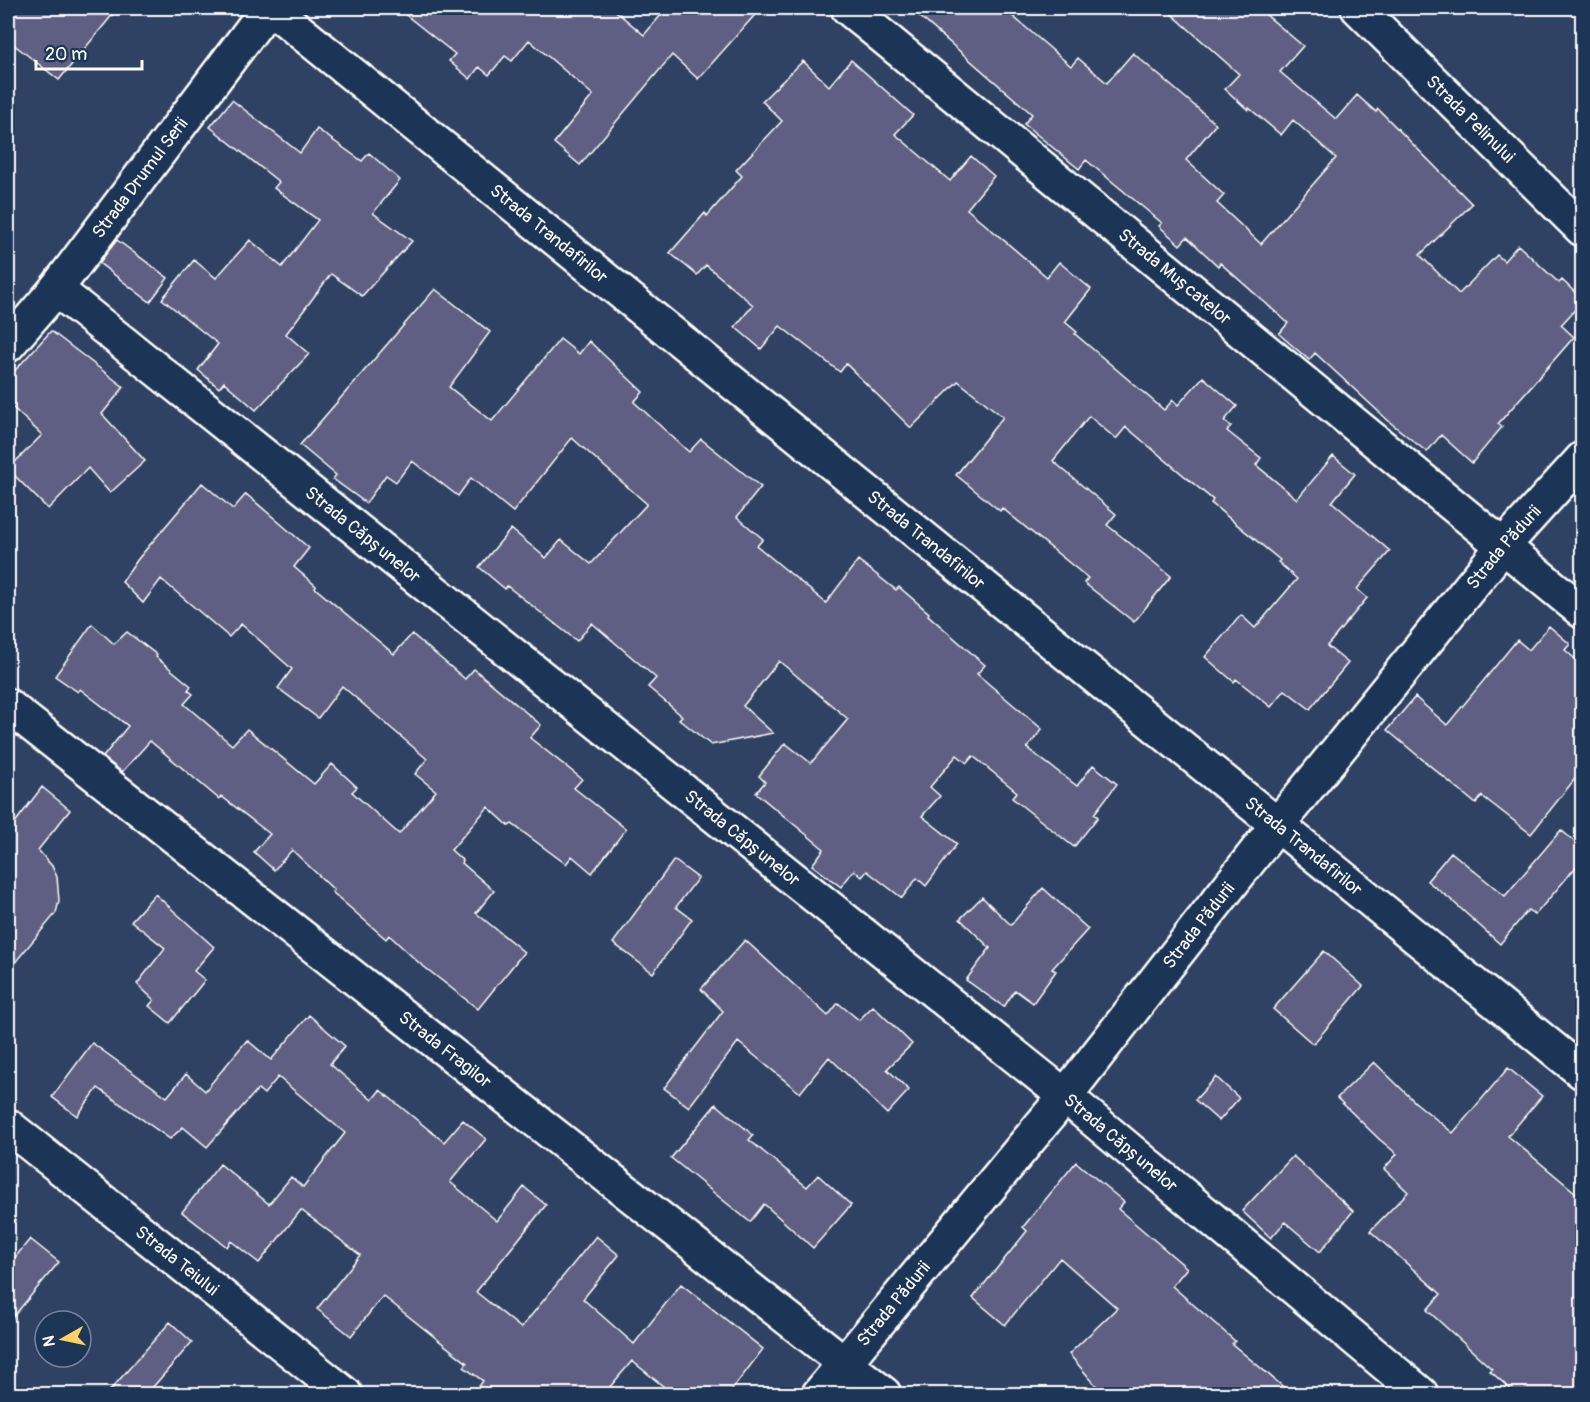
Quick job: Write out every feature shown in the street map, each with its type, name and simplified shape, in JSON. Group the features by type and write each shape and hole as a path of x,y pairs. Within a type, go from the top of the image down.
{"street":[{"name":"Strada Drumul Serii","path":"8,345 56,289 269,8"},
{"name":"Strada Trandafirilor","path":"269,8 1582,1072"},
{"name":"Strada Mușcatelor","path":"848,8 1582,611"},
{"name":"Strada Pelinului","path":"1358,8 1582,229"},
{"name":"Strada Căpșunelor","path":"56,289 1065,1096 1421,1395"},
{"name":"Strada Pădurii","path":"819,1395 1065,1096 1278,824 1503,545 1582,459"},
{"name":"Strada Fragilor","path":"8,706 884,1395"},
{"name":"Strada Teiului","path":"8,1126 345,1395"}],"building":[{"path":"8,8 118,8 59,80 8,40"},
{"path":"397,8 612,8 644,35 667,8 761,8 698,79 672,55 580,165 554,143 593,95 529,40 512,61 505,56 489,75 479,67 470,79 449,61 455,54"},
{"path":"910,8 1003,8 1071,66 1078,58 1107,83 1133,53 1216,124 1186,160 1224,195 1217,203 1261,244 1336,158 1293,120 1281,135 1249,108 1248,110 1225,89 1239,74 1165,8 1258,8 1303,46 1280,72 1336,119 1357,95 1376,112 1378,109 1472,204 1420,255 1459,294 1497,255 1504,261 1518,245 1559,283 1562,280 1582,299 1582,302 1561,325 1574,337 1498,424 1502,427 1472,463 1441,435 1427,452 1392,424 1315,353 1309,360 1279,334 1288,323 1220,263 1218,266 1187,237 1180,245 1159,226 1162,223 1086,160 1079,169 1024,124 1032,114"},
{"path":"851,60 913,115 895,134 950,181 971,156 994,176 967,209 1047,277 1059,262 1091,289 1065,322 1077,332 1075,334 1164,410 1173,400 1178,405 1203,377 1237,406 1224,421 1231,426 1227,431 1261,458 1256,465 1297,499 1333,456 1355,474 1332,502 1390,551 1357,589 1367,598 1327,646 1348,663 1310,709 1285,690 1271,707 1236,679 1234,682 1205,657 1241,615 1255,628 1297,579 1278,562 1280,560 1211,503 1213,500 1126,427 1116,439 1089,416 1053,461 1116,514 1107,525 1171,576 1134,622 1084,583 1088,578 1002,508 1000,511 956,475 1003,417 958,381 911,428 846,364 840,372 780,326 761,349 735,327 753,305 706,265 697,275 670,253 742,176 736,170 782,121 762,101 803,61 829,86"},
{"path":"232,100 300,153 317,129 362,161 369,153 400,180 373,213 412,241 362,296 331,274 286,334 309,354 256,410 224,382 219,388 198,370 218,344 162,299 194,260 216,278 250,240 282,267 318,220 274,188 279,182 210,127"},
{"path":"117,240 168,278 150,302 99,263"},
{"path":"435,289 490,332 449,387 492,421 560,339 579,354 589,341 643,392 634,402 689,452 701,439 761,487 737,517 763,539 757,546 826,603 858,560 896,590 899,587 929,613 928,615 985,665 977,674 1042,729 1027,748 1077,786 1093,765 1117,784 1094,814 1098,817 1074,847 1012,798 1017,792 973,756 967,763 957,755 930,787 940,796 922,816 957,844 926,886 917,878 902,898 867,871 862,877 854,870 841,887 812,865 824,849 756,793 765,782 759,776 785,743 811,763 848,719 779,661 743,706 773,733 711,745 679,719 682,716 648,687 656,678 592,623 577,641 507,586 505,589 479,567 511,529 546,558 561,540 591,564 647,504 572,438 513,512 471,478 458,496 412,461 396,482 386,475 366,503 333,479 336,475 300,445"},
{"path":"51,331 124,387 102,414 145,461 110,493 88,468 48,509 8,469 42,435 8,403 8,378"},
{"path":"202,483 233,509 246,494 309,548 294,567 316,586 315,588 394,654 412,634 465,679 474,669 541,725 530,738 582,779 574,788 626,829 592,873 572,856 566,864 512,824 509,826 488,807 451,850 463,861 462,863 494,891 476,913 524,952 478,1009 418,962 389,935 386,939 332,892 334,890 292,850 274,870 254,852 270,834 221,796 219,799 150,741 122,772 103,757 128,726 80,689 78,692 55,676 92,624 114,644 127,632 191,686 188,690 193,694 184,704 232,745 247,729 314,784 332,764 357,787 352,792 399,834 436,791 415,774 427,759 342,686 318,718 278,688 292,669 241,624 229,637 161,579 143,603 122,582 138,559"},
{"path":"1549,626 1570,644 1565,650 1582,665 1582,770 1531,834 1482,796 1476,804 1387,730 1415,697 1447,725 1517,640 1529,650"},
{"path":"42,787 70,810 38,850 52,866 57,877 59,901 56,913 8,971 8,817 14,824"},
{"path":"1561,830 1582,848 1582,860 1535,915 1528,910 1500,944 1427,881 1451,852 1505,896"},
{"path":"674,860 698,878 676,907 692,919 653,973 613,943"},
{"path":"1043,888 1088,929 1052,969 1056,971 1033,1003 1015,990 1004,1007 966,980 990,948 960,919 982,897 1011,925"},
{"path":"155,894 214,947 194,971 205,980 170,1023 149,1006 154,1000 137,984 165,948 131,921"},
{"path":"745,940 828,1016 838,1003 859,1020 873,1006 912,1044 887,1069 909,1090 887,1114 829,1057 800,1093 738,1042 689,1107 664,1088 723,1011 701,989"},
{"path":"1324,951 1363,986 1313,1044 1273,1009"},
{"path":"309,1015 345,1046 330,1064 372,1100 380,1090 444,1142 463,1120 486,1139 450,1182 497,1221 524,1187 546,1205 476,1292 521,1328 596,1236 619,1255 583,1299 634,1344 681,1284 763,1349 728,1395 674,1395 632,1361 603,1395 472,1395 483,1381 464,1367 467,1363 383,1296 351,1336 317,1309 360,1255 301,1210 259,1263 231,1241 227,1247 182,1212 220,1164 269,1204 291,1177 303,1187 345,1133 278,1077 264,1094 258,1089 207,1147 183,1127 170,1139 98,1088 77,1116 52,1097 92,1043 167,1097 186,1074 205,1091 247,1040 271,1060"},
{"path":"1374,1062 1415,1102 1453,1133 1508,1068 1542,1096 1508,1136 1582,1198 1582,1395 1517,1395 1427,1310 1441,1294 1370,1231 1408,1192 1384,1169 1397,1154 1337,1098"},
{"path":"1216,1077 1239,1098 1219,1121 1195,1100"},
{"path":"716,1104 753,1135 749,1140 807,1187 818,1175 851,1205 813,1248 764,1204 750,1222 671,1158"},
{"path":"1293,1156 1353,1211 1320,1252 1285,1222 1271,1238 1242,1211"},
{"path":"1076,1162 1124,1202 1118,1209 1187,1268 1172,1286 1235,1341 1232,1344 1293,1395 1104,1395 1069,1354 1117,1308 1060,1258 1005,1325 973,1298 1027,1231 1023,1227"},
{"path":"30,1239 59,1262 8,1323 8,1266"},
{"path":"170,1322 192,1342 146,1395 106,1395"}]}
